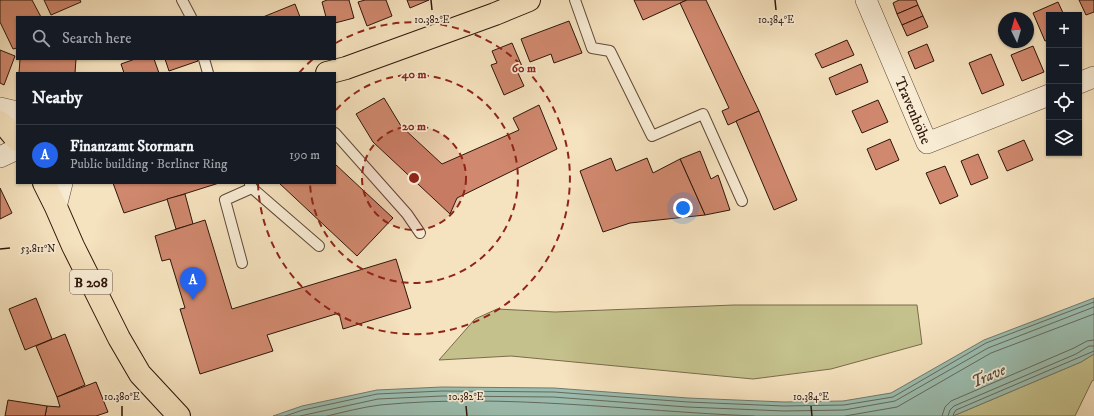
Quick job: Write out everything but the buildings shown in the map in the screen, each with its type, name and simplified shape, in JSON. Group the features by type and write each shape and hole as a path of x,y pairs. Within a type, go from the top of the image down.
{"main road":[{"path":"331,72 346,68 495,14 529,0"},
{"path":"0,122 16,139"},
{"name":"B 208","path":"44,184 73,246 119,338 140,374 179,416"}],"street":[{"name":"Travenhöhe","path":"866,0 927,143 1046,96"},
{"path":"1082,82 1094,77"},
{"path":"0,108 16,112"},
{"path":"0,157 16,149"},
{"path":"56,207 62,184"}],"lane":[{"path":"182,0 190,16"},
{"path":"575,0 592,48 610,51 652,136 703,114 742,201"},
{"path":"204,60 208,72"},
{"path":"336,134 407,214 420,233"},
{"path":"242,263 224,200 251,186 319,246"}],"shaded area":[{"path":"734,305 917,305 922,344 831,369 753,379 511,356 439,360 475,319 497,309 555,312"},
{"path":"1094,354 1094,380 1092,381 1075,416 953,416 1081,362"}],"water":[{"name":"Trave","path":"1094,298 1094,354 1081,362 953,416 273,416 302,406 377,390 442,387 554,388 688,398 784,402 843,401 891,393 984,340"}],"place":[{"name":"Finanzamt Stormarn","path":"193,300"}]}
